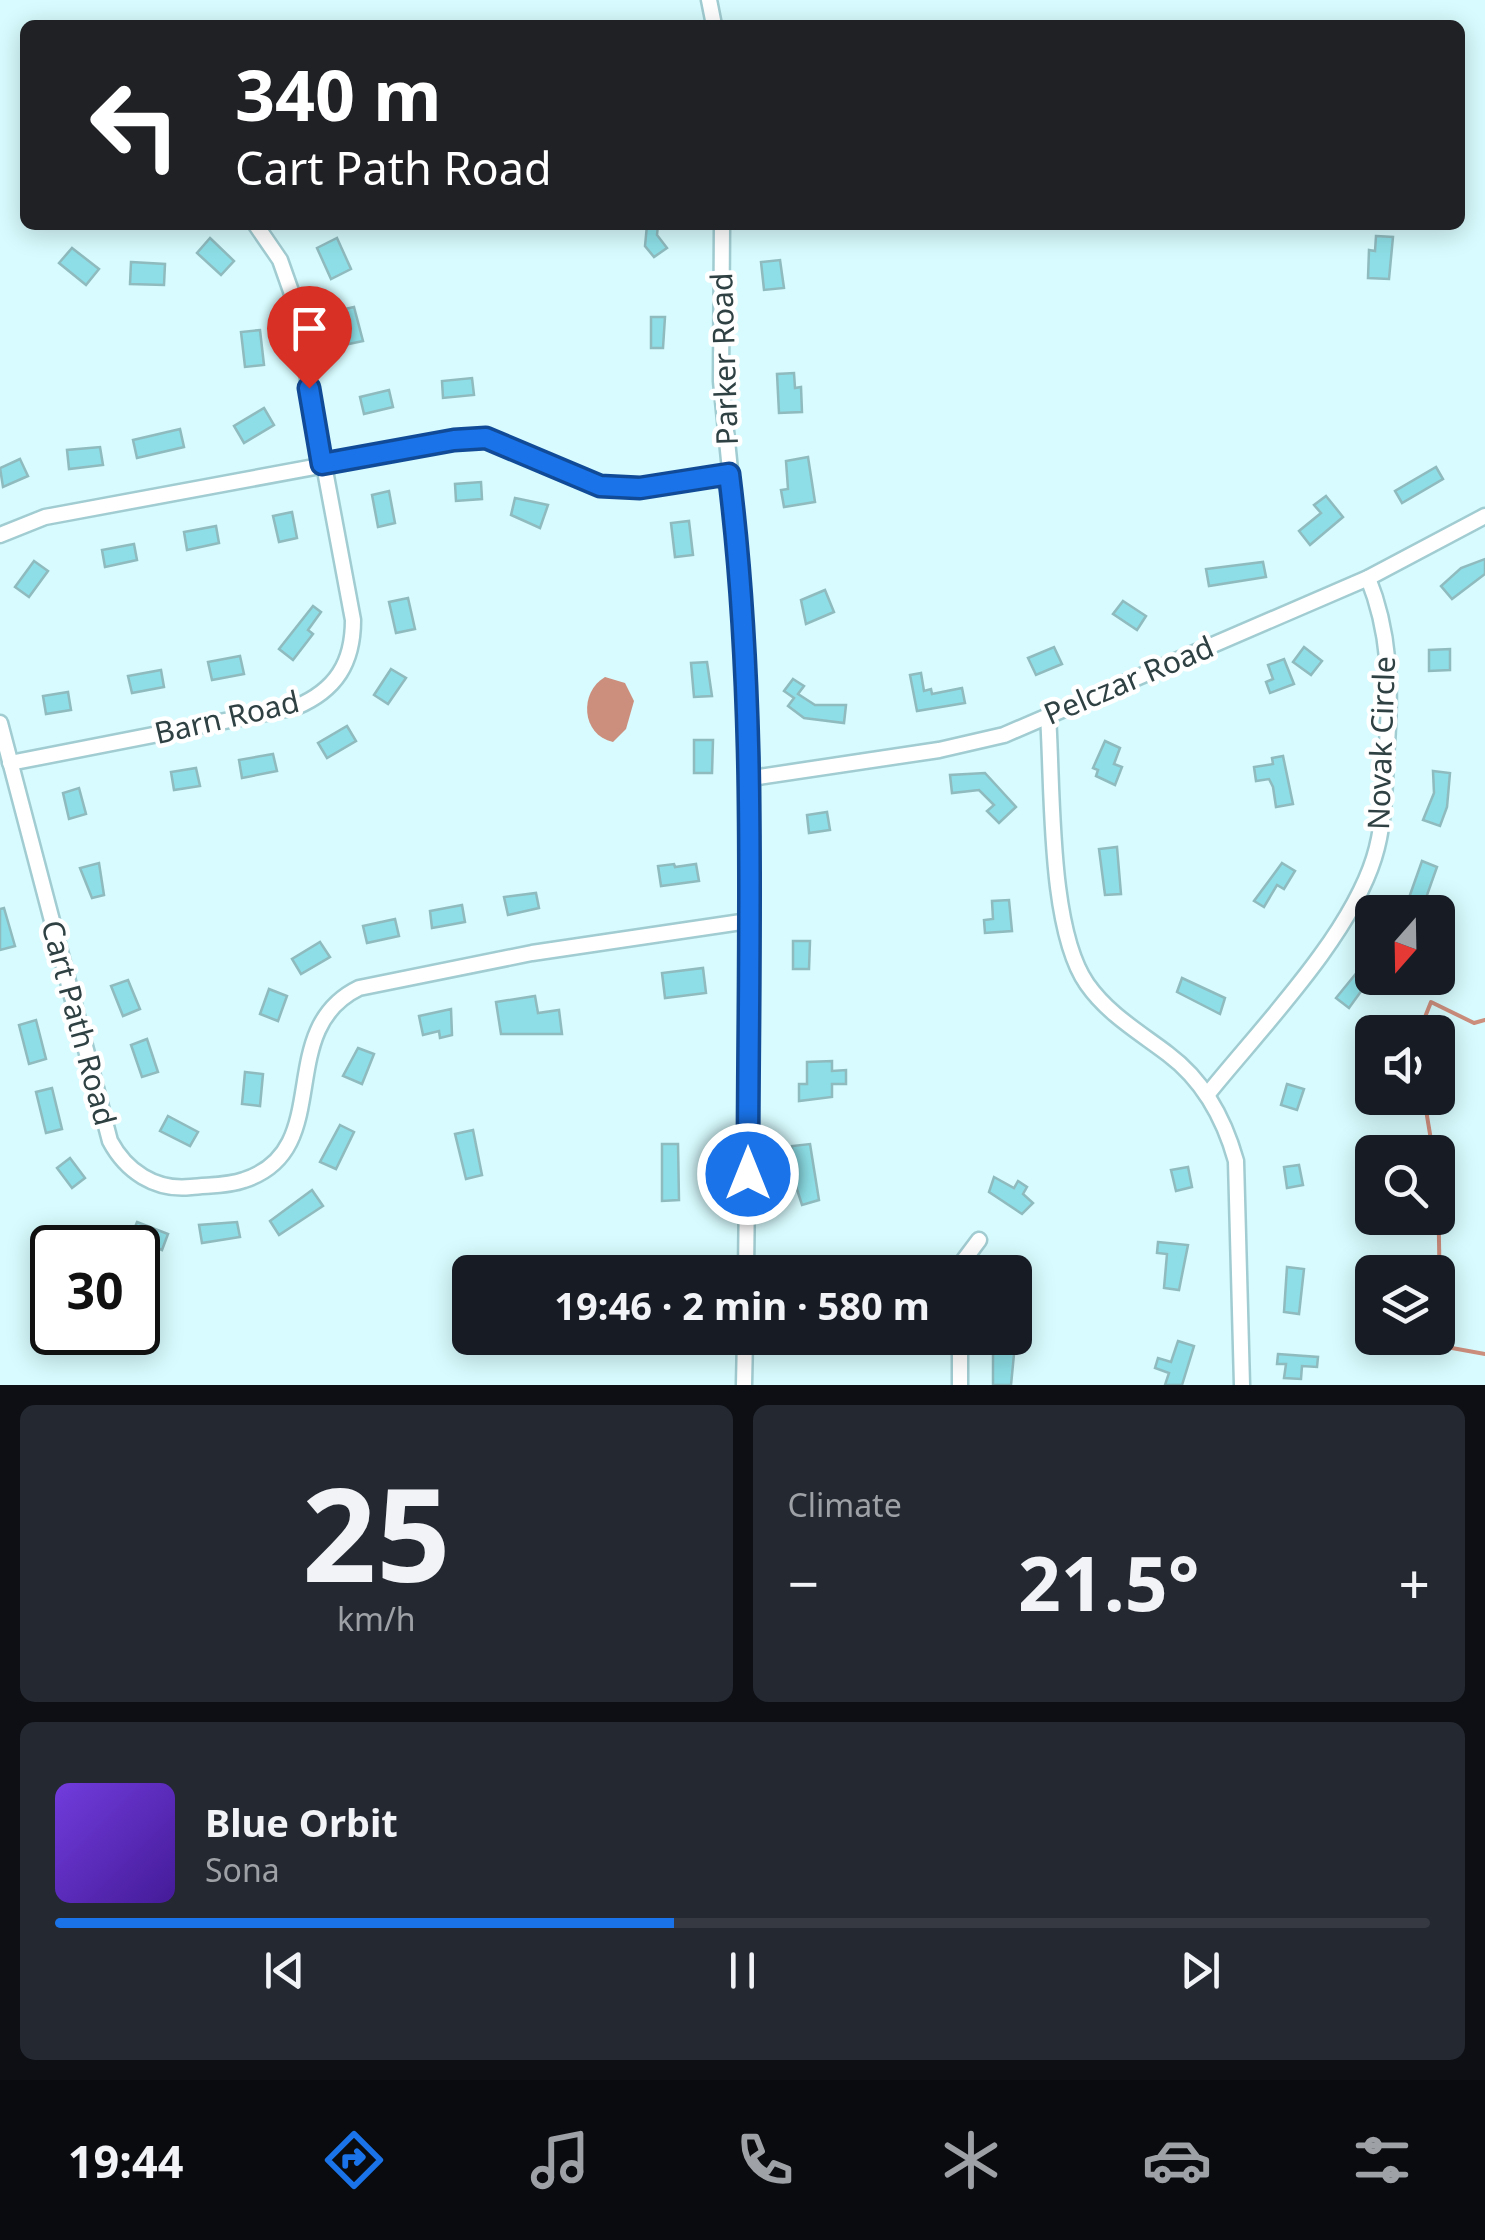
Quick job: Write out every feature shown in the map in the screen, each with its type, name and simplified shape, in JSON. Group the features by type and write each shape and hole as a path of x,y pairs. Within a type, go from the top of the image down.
{"street":[{"name":"Barn Road","path":"10,763 277,711 326,692 347,663 353,620 292,294 280,260 259,230"},
{"name":"Parker Road","path":"722,230 720,364 749,674 752,778 746,1255"},
{"path":"0,535 45,516 454,440 486,438 600,486 640,488 729,474"},
{"name":"Pelczar Road","path":"752,778 985,741 1368,578 1485,516"},
{"name":"Novak Circle","path":"1207,1095 1348,914 1374,859 1383,818 1389,685 1385,632 1368,578"},
{"path":"1048,716 1063,914 1071,956 1098,998 1171,1056 1207,1095 1225,1126 1239,1179 1242,1385"},
{"name":"Cart Path Road","path":"0,724 110,1141 134,1172 169,1186 246,1180 279,1158 298,1125 314,1032 336,1002 360,988 532,952 748,921"},
{"path":"968,1255 979,1240"},
{"path":"744,1385 745,1355"},
{"path":"960,1355 960,1385"}],"shaded area":[{"path":"605,677 625,683 634,701 626,729 613,742 595,731 587,712 591,692"}],"building":[{"path":"647,230 658,230 667,248 654,257 645,246"},
{"path":"1376,236 1393,237 1389,279 1368,278 1369,250 1375,251"},
{"path":"210,238 234,261 221,275 197,253"},
{"path":"337,238 351,269 331,279 317,248"},
{"path":"72,248 99,269 86,285 59,263"},
{"path":"780,260 784,288 764,290 761,262"},
{"path":"131,262 165,264 164,285 130,284"},
{"path":"354,307 363,341 344,345 336,311"},
{"path":"651,317 665,317 663,348 651,348"},
{"path":"260,330 264,365 245,367 241,332"},
{"path":"794,373 795,388 801,387 802,412 779,413 777,374"},
{"path":"472,378 474,395 443,398 442,381"},
{"path":"389,390 393,407 364,414 360,397"},
{"path":"264,408 274,425 244,443 234,426"},
{"path":"180,429 184,447 137,458 133,440"},
{"path":"100,447 103,465 69,469 67,450"},
{"path":"808,457 815,502 784,507 781,490 788,489 786,461"},
{"path":"20,459 28,476 3,487 0,468"},
{"path":"1436,467 1443,479 1402,503 1395,491"},
{"path":"481,482 482,499 456,501 455,484"},
{"path":"389,491 395,523 378,527 372,495"},
{"path":"1326,496 1343,517 1310,545 1299,531 1321,513 1314,505"},
{"path":"515,498 548,505 540,528 511,515"},
{"path":"292,512 297,538 279,542 273,516"},
{"path":"689,521 693,555 675,557 671,523"},
{"path":"216,526 219,543 187,550 184,532"},
{"path":"134,544 137,560 105,567 102,550"},
{"path":"1485,559 1485,574 1452,599 1441,586 1461,568"},
{"path":"34,561 48,571 29,597 15,587"},
{"path":"1263,562 1266,577 1209,586 1206,569"},
{"path":"825,590 834,612 806,624 801,600"},
{"path":"408,598 415,629 396,633 389,602"},
{"path":"1123,601 1146,616 1137,630 1113,614"},
{"path":"313,606 321,612 308,630 313,634 293,660 279,649"},
{"path":"1054,647 1062,664 1036,675 1028,658"},
{"path":"1304,647 1322,661 1311,675 1293,662"},
{"path":"1450,649 1450,670 1429,671 1429,650"},
{"path":"240,656 244,674 212,680 208,662"},
{"path":"1284,659 1294,684 1270,693 1266,682 1273,679 1268,665"},
{"path":"707,662 712,696 694,697 691,663"},
{"path":"391,669 406,678 388,704 374,695"},
{"path":"161,670 164,687 132,693 128,676"},
{"path":"921,673 924,691 931,689 932,694 962,688 965,703 917,711 910,675"},
{"path":"793,679 804,686 798,694 815,705 846,705 844,723 804,718 788,706 794,698 784,691"},
{"path":"68,692 71,710 46,714 43,696"},
{"path":"347,726 356,741 327,758 318,743"},
{"path":"694,740 713,740 712,773 694,773"},
{"path":"1105,741 1120,748 1114,764 1122,767 1115,785 1096,776 1098,770 1093,768"},
{"path":"273,754 277,771 242,778 239,760"},
{"path":"1283,756 1293,804 1276,807 1269,779 1256,781 1254,767 1273,764 1272,758"},
{"path":"196,768 200,786 174,790 171,772"},
{"path":"1433,771 1450,773 1447,807 1440,826 1423,820 1434,793"},
{"path":"985,773 1016,807 999,823 987,811 994,805 979,790 952,793 950,775"},
{"path":"79,788 86,814 69,819 63,793"},
{"path":"827,812 830,830 809,833 807,815"},
{"path":"1117,847 1121,894 1105,895 1099,849"},
{"path":"1422,861 1437,867 1427,895 1410,895"},
{"path":"99,863 104,895 92,898 80,868"},
{"path":"1282,863 1295,871 1284,889 1277,885 1264,907 1254,901"},
{"path":"696,864 699,881 661,886 658,866"},
{"path":"536,893 539,908 508,915 504,897"},
{"path":"1009,900 1012,931 985,933 984,920 993,919 992,901"},
{"path":"462,905 465,922 432,928 430,911"},
{"path":"4,908 15,946 0,950 0,909"},
{"path":"395,919 399,936 367,943 363,926"},
{"path":"793,941 810,941 809,969 793,969"},
{"path":"320,942 330,957 301,974 292,959"},
{"path":"703,968 706,993 665,998 662,973"},
{"path":"1355,975 1355,995 1358,995 1349,1008 1336,998"},
{"path":"1182,978 1225,998 1220,1014 1177,992"},
{"path":"128,980 140,1009 123,1016 111,986"},
{"path":"269,989 287,996 278,1021 260,1014"},
{"path":"535,996 538,1013 559,1010 562,1034 501,1034 496,1002"},
{"path":"451,1009 452,1035 440,1038 439,1031 423,1035 419,1016"},
{"path":"36,1020 46,1059 29,1064 19,1025"},
{"path":"147,1039 158,1072 142,1077 131,1045"},
{"path":"358,1048 374,1054 362,1084 343,1076"},
{"path":"832,1061 832,1071 846,1070 846,1084 832,1084 832,1097 799,1101 799,1084 807,1084 807,1062"},
{"path":"245,1072 263,1074 260,1106 242,1104"},
{"path":"1287,1084 1304,1089 1297,1110 1281,1105"},
{"path":"52,1088 62,1129 46,1133 36,1092"},
{"path":"168,1116 198,1132 190,1146 160,1131"},
{"path":"340,1125 354,1132 336,1169 320,1162"},
{"path":"473,1130 482,1175 466,1179 455,1134"},
{"path":"662,1144 678,1144 679,1200 662,1201"},
{"path":"810,1144 819,1200 802,1205 793,1177 792,1146"},
{"path":"70,1158 85,1178 72,1188 57,1168"},
{"path":"1299,1165 1303,1185 1287,1188 1284,1167"},
{"path":"1188,1167 1192,1187 1176,1191 1171,1170"},
{"path":"994,1177 1014,1188 1018,1181 1027,1187 1023,1194 1033,1203 1022,1214 989,1192"},
{"path":"312,1190 323,1206 279,1235 270,1221"},
{"path":"237,1222 240,1237 202,1243 199,1225"},
{"path":"160,1231 168,1234 160,1249"},
{"path":"1158,1242 1188,1245 1179,1290 1164,1288 1167,1254 1157,1253"},
{"path":"1287,1267 1304,1269 1299,1314 1284,1312"},
{"path":"1178,1341 1194,1346 1182,1385 1165,1385 1169,1373 1155,1368 1158,1358 1171,1362"},
{"path":"1278,1354 1318,1357 1317,1367 1302,1366 1301,1379 1284,1378 1286,1364 1277,1364"},
{"path":"993,1355 1014,1355 1011,1385 993,1385"}],"waterway":[{"path":"1426,1015 1431,1002 1474,1023 1485,1020"},
{"path":"1427,1115 1430,1135"},
{"path":"1439,1235 1441,1346 1485,1354"}],"route":[{"path":"309,388 322,464 454,440 486,438 600,486 640,488 729,474 742,579 752,778 748,1174"}]}
